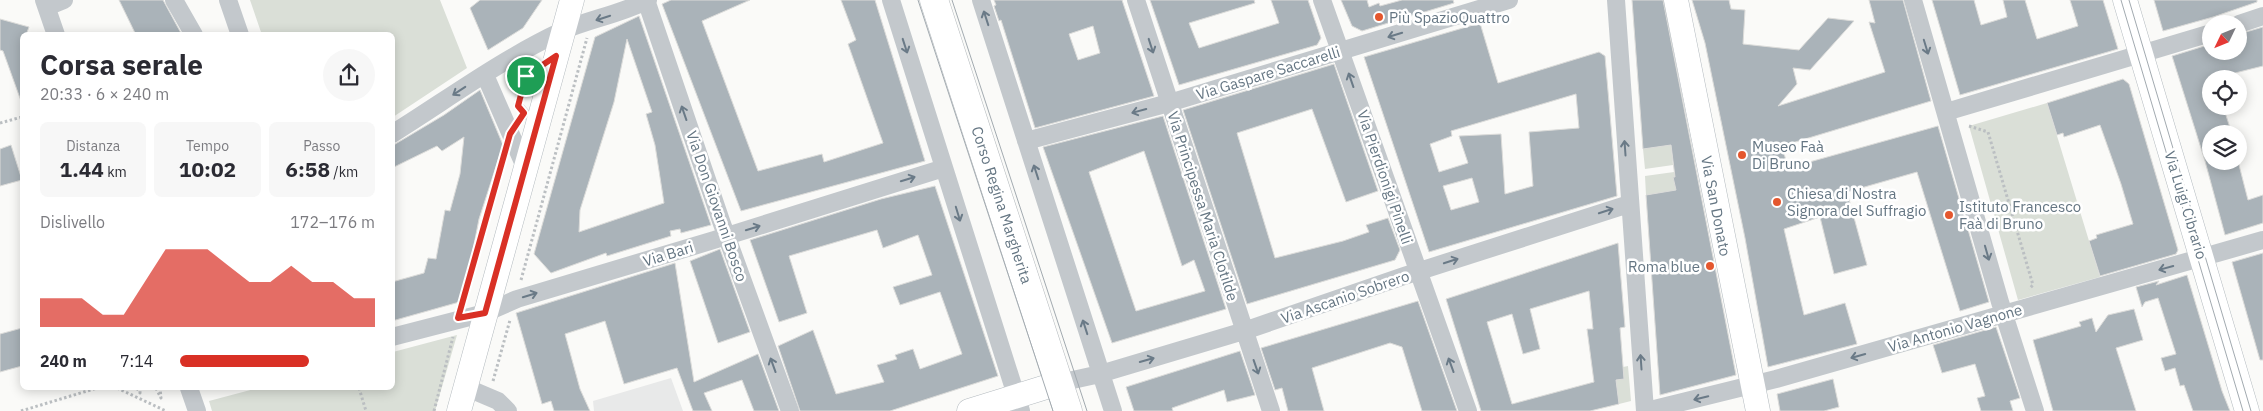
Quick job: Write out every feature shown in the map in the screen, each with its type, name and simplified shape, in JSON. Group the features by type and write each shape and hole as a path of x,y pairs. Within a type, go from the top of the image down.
{"main road":[{"name":"Corso Regina Margherita","path":"934,0 1068,411"}],"street":[{"path":"55,32 46,4 64,0"},
{"path":"174,0 192,32"},
{"path":"228,0 239,32"},
{"path":"459,411 536,125 572,0"},
{"path":"395,132 485,75 562,32 647,0"},
{"name":"Via Don Giovanni Bosco","path":"647,0 726,236 790,411"},
{"path":"890,0 1018,404"},
{"path":"981,0 1113,411"},
{"name":"Via Principessa Maria Clotilde","path":"1136,0 1271,411"},
{"name":"Via Pierdionigi Pinelli","path":"1322,0 1468,411"},
{"name":"Via Gaspare Saccarelli","path":"1026,140 1169,103 1489,3 1509,0"},
{"path":"1616,0 1645,411"},
{"name":"Via San Donato","path":"1676,0 1758,411"},
{"path":"1912,0 2004,313 2035,411"},
{"name":"Via Luigi Cibrario","path":"2125,0 2247,411"},
{"path":"2248,21 2263,16"},
{"path":"1946,112 2202,36"},
{"path":"485,75 525,167"},
{"name":"Via Bari","path":"395,336 458,318 485,313 516,300 944,168"},
{"name":"Via Ascanio Sobrero","path":"1059,383 1100,374 1244,331 1418,272 1629,204"},
{"name":"Via Antonio Vagnone","path":"1645,411 1753,385 2263,240"},
{"path":"969,411 1018,404 1059,383"},
{"path":"465,387 498,402 508,411"},
{"path":"192,390 197,411"}],"path":[{"path":"488,397 591,22"},
{"path":"0,124 20,118"},
{"path":"1968,126 1988,132 2033,285 2023,295"},
{"path":"434,411 510,134"},
{"path":"1994,212 2011,208"},
{"path":"21,411 91,390"},
{"path":"121,390 166,411"},
{"path":"157,390 161,398 160,390"},
{"path":"360,390 366,411"}],"shaded area":[{"path":"250,0 440,0 467,68 395,116 395,32 261,32"},
{"path":"2047,103 2100,277 2018,300 1969,126"},
{"path":"1671,145 1673,165 1645,169 1643,149"},
{"path":"1674,172 1675,177 1673,178 1678,190 1646,195 1645,176"},
{"path":"457,335 435,411 212,411 209,401 250,390 395,390 395,351"},
{"path":"1628,366 1631,401 1619,404 1616,380 1624,379 1623,367"},
{"path":"671,378 683,411 594,411 593,401"}],"building":[{"path":"119,0 163,0 180,32 135,32"},
{"path":"480,0 542,0 523,28 488,50 470,8"},
{"path":"671,0 750,0 702,21 758,171 822,154 824,162 883,143 848,44 856,40 841,0 875,0 925,161 741,211 662,4"},
{"path":"994,0 1122,0 1154,96 1035,128 1001,20 999,21 994,6 996,5","holes":["1093,26 1100,53 1078,60 1069,34"]},
{"path":"1150,0 1254,0 1255,3 1189,23 1199,48 1279,23 1271,0 1308,0 1321,38 1317,45 1179,85"},
{"name":"Più SpazioQuattro","path":"1341,0 1367,0 1369,7 1379,3 1380,6 1402,0 1453,0 1454,3 1362,31 1352,26"},
{"path":"1632,0 1663,0 1736,375 1660,395 1646,195 1676,190 1673,177 1675,177 1671,145 1643,149"},
{"path":"1692,0 1729,0 1731,9 1745,10 1743,44 1799,50 1828,18 1854,21 1810,70 1793,68 1797,84 1778,106 1885,72 1869,22 1875,23 1869,0 1903,0 1931,101 1782,146 1788,168 1938,126 1989,302 1960,311 1917,172 1847,192 1867,265 1834,274 1820,217 1784,229 1804,315 1845,303 1857,344 1768,367 1745,238 1705,43"},
{"path":"1932,0 1974,0 1981,25 2007,17 2003,0 2025,0 2037,39 2078,26 2070,0 2103,0 2118,49 1960,95"},
{"path":"2154,0 2257,0 2257,2 2219,15 2202,15 2202,20 2163,31"},
{"path":"639,16 711,225 681,233 680,229 670,231 671,236 607,256 606,253 551,273 534,254 595,37","holes":["627,39 652,112 646,114 655,145 664,203 579,232 580,210 614,102"]},
{"path":"0,19 29,27 27,32 20,32 20,98 3,51 0,50"},
{"path":"1480,23 1498,83 1599,52 1605,56 1617,196 1429,252 1364,57","holes":["1576,94 1579,128 1529,132 1533,186 1505,194 1501,134 1459,136 1468,163 1439,172 1430,144 1452,136 1451,131","1472,178 1479,202 1451,210 1443,186"]},
{"path":"2263,27 2263,66 2247,70 2202,70 2202,115 2226,115 2229,125 2202,125 2202,151 2172,56 2202,47 2202,60 2248,60 2248,31"},
{"path":"1334,64 1378,191 1346,202 1312,109 1237,133 1275,258 1343,241 1369,232 1366,225 1388,218 1400,250 1395,260 1247,304 1183,110"},
{"path":"2123,79 2129,84 2178,250 2176,254 2100,276 2089,241 2097,238 2096,235 2133,224 2121,184 2100,125 2064,137 2063,133 2057,135 2047,103"},
{"path":"480,90 503,145 479,219 463,301 395,320 395,281 424,273 428,258 436,259 445,210 450,211 460,174 464,137 442,151 437,146 395,167 395,144 444,115"},
{"path":"1163,116 1226,309 1112,343 1043,147","holes":["1144,151 1182,266 1194,260 1205,291 1136,311 1089,172"]},
{"path":"11,145 20,174 20,181 0,186 0,149"},
{"path":"2207,170 2240,170 2248,200 2263,195 2263,223 2225,235"},
{"path":"935,186 998,376 890,411 800,411 778,346 813,330 836,394 884,382 877,365 897,359 895,355 913,349 920,369 962,354 940,292 900,305 893,287 932,275 918,235 883,248 877,230 789,256 807,313 779,322 750,240 881,199"},
{"path":"1618,243 1625,327 1620,328 1624,379 1616,380 1619,404 1590,411 1481,411 1446,299","holes":["1589,291 1593,329 1587,329 1594,382 1512,404 1487,322 1512,314 1523,354 1540,349 1530,309"]},
{"path":"720,249 750,332 718,343 690,261"},
{"path":"2263,253 2263,360 2260,360 2232,262"},
{"path":"675,263 694,382 758,354 779,411 754,411 742,380 704,393 712,411 693,411 677,368 624,384 605,321 565,334 580,389 590,411 554,411 551,401 542,404 516,313"},
{"path":"2187,275 2222,391 2230,411 2193,411 2184,385 2180,386 2175,368 2165,371 2161,358 2176,354 2158,298 2145,302 2142,307 2136,287 2159,281 2156,285"},
{"path":"1418,301 1457,411 1422,411 1402,347 1390,343 1312,368 1324,411 1288,411 1282,388 1275,390 1261,348"},
{"path":"2134,309 2143,340 2116,348 2136,411 2053,411 2033,340 2081,326 2079,322 2092,318 2096,332 2108,315"},
{"path":"1996,327 2020,398 2010,401 2013,411 1981,411 1977,398 1985,396 1975,364 1942,373 1933,345"},
{"path":"20,329 20,367 0,372 0,334"},
{"path":"1240,351 1255,395 1227,402 1224,390 1172,408 1173,411 1134,411 1126,387"},
{"path":"1833,379 1839,407 1824,411 1780,411 1777,394"}],"tram line":[{"path":"918,0 1053,411"},
{"path":"952,0 1087,411"},
{"path":"2121,0 2243,411"},
{"path":"2129,0 2251,411"}],"place":[{"name":"Più SpazioQuattro","path":"1379,17"},
{"name":"Museo Faà Di Bruno","path":"1742,155"},
{"name":"Chiesa di Nostra Signora del Suffragio","path":"1777,202"},
{"name":"Istituto Francesco Faà di Bruno","path":"1949,215"},
{"name":"Roma blue","path":"1710,266"}],"route":[{"path":"556,56 485,313 458,318 510,134 524,113 518,106 526,76 556,56"}]}
